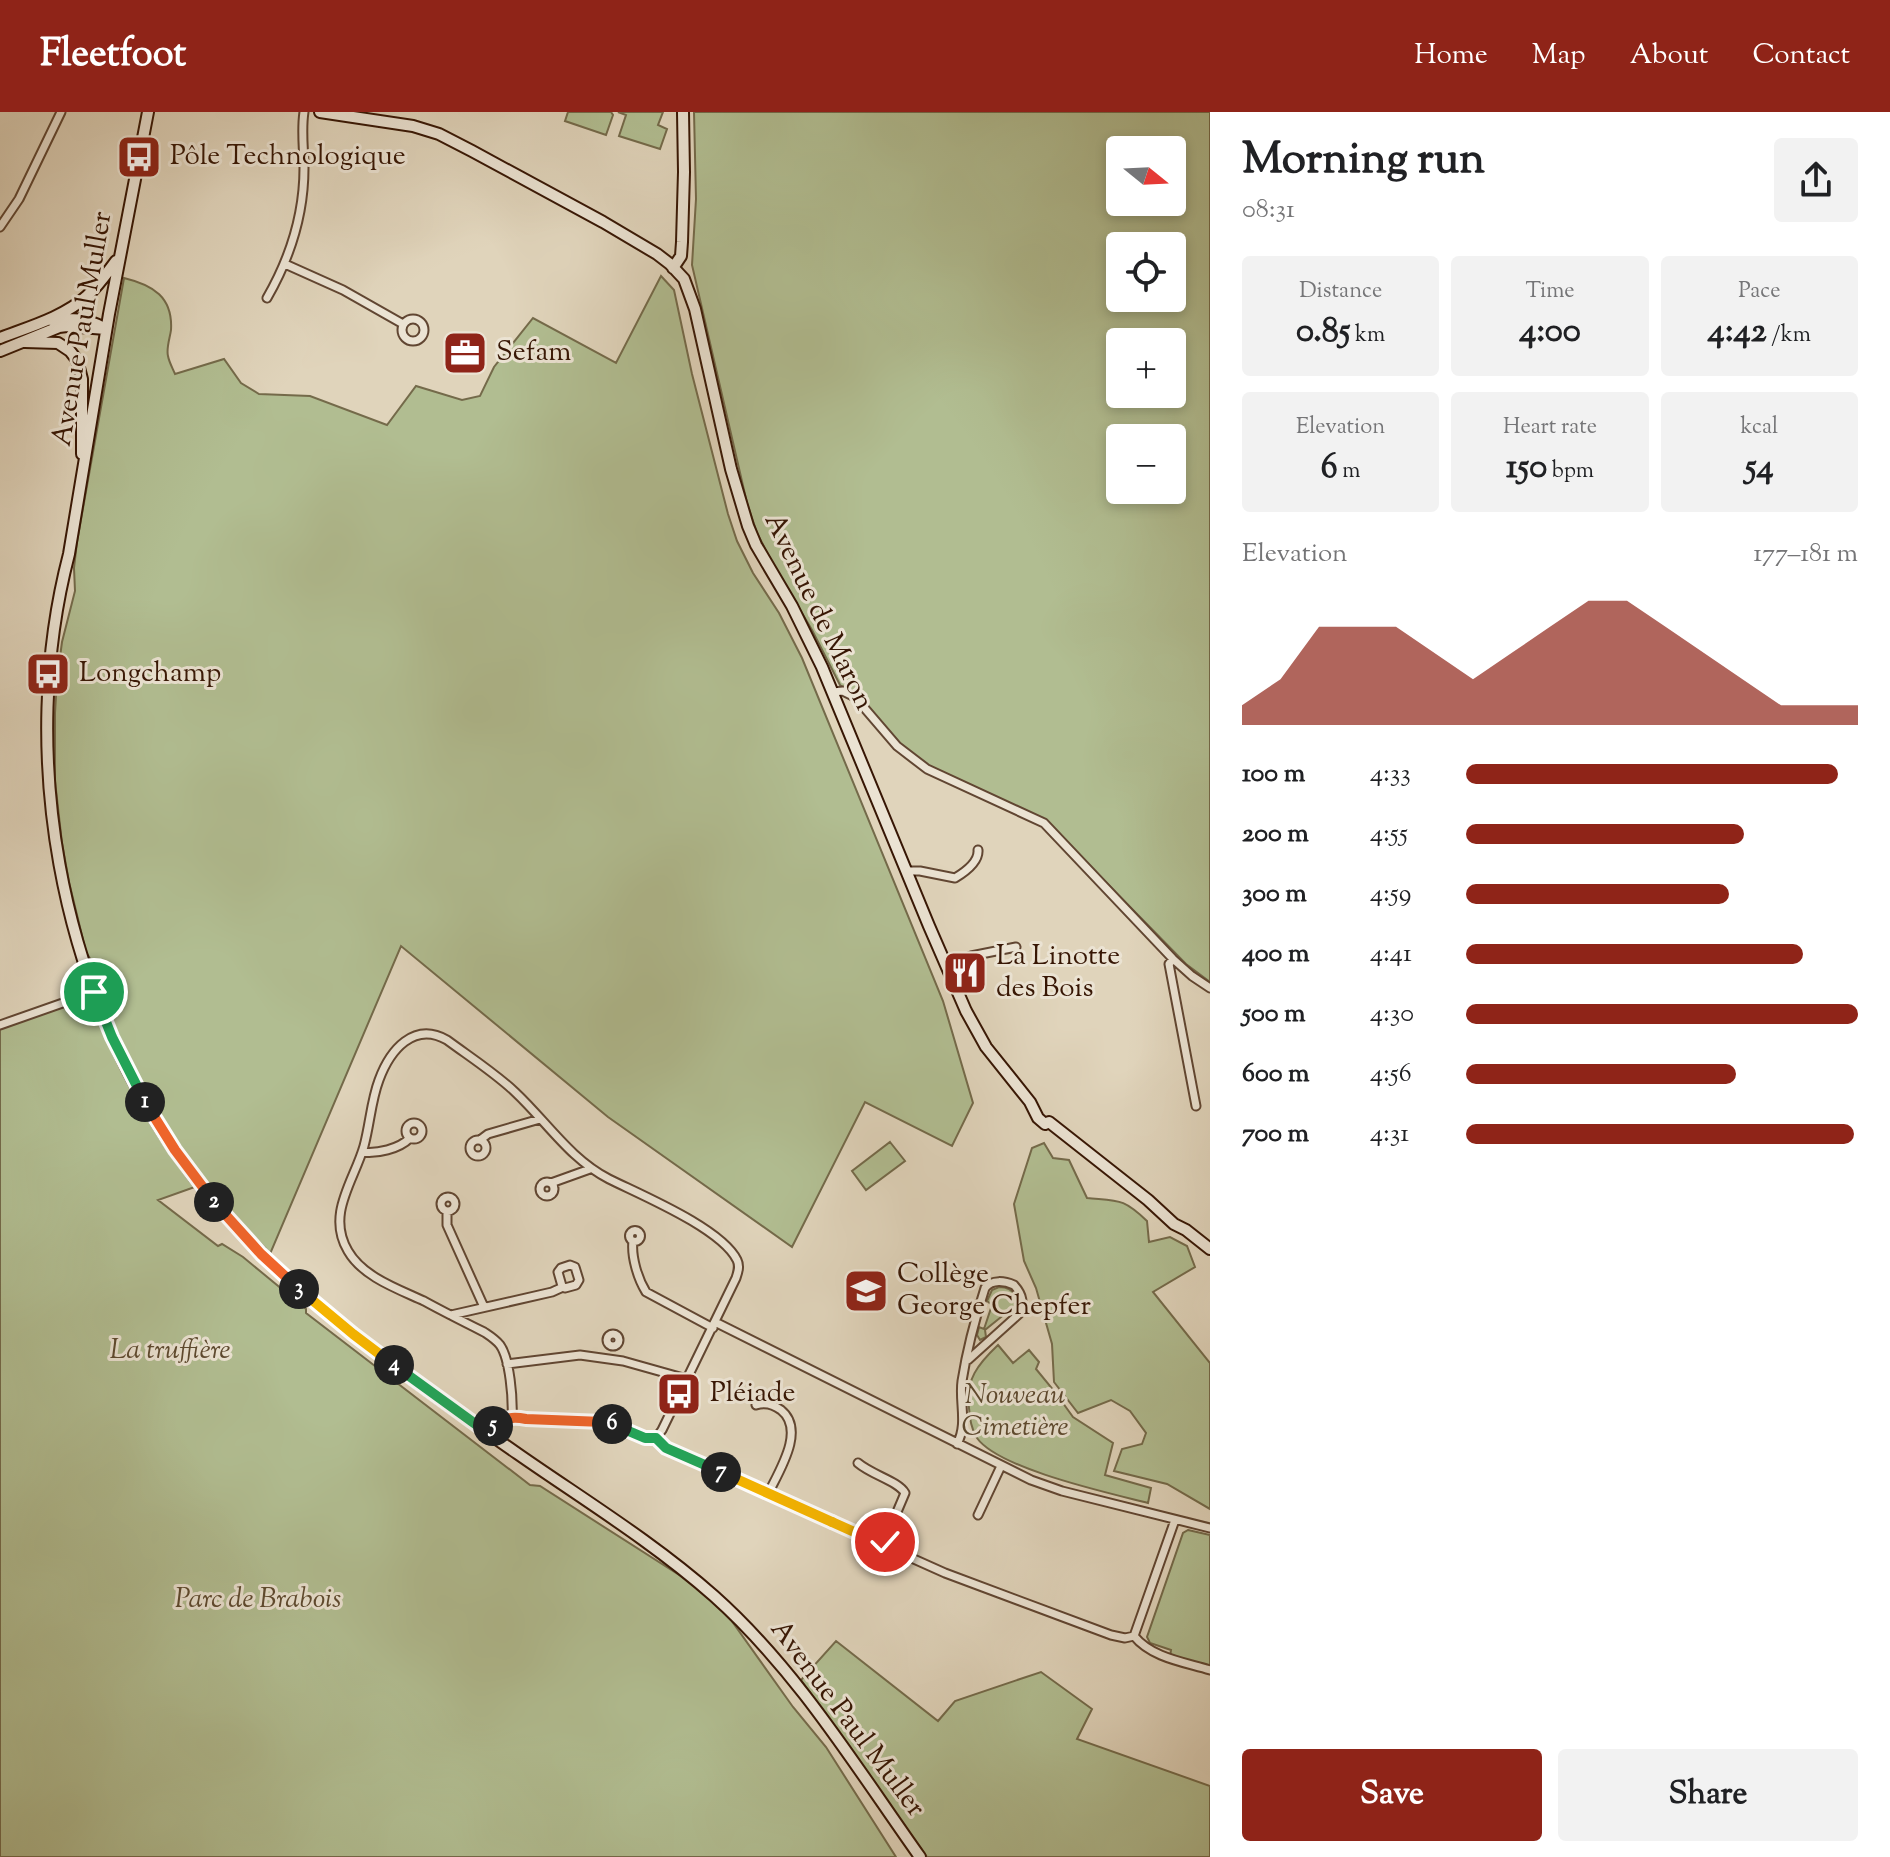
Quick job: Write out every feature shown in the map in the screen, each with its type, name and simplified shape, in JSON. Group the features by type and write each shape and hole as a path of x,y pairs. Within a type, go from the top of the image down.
{"street":[{"path":"0,227 19,199 61,112"},
{"name":"Avenue Paul Muller","path":"148,112 106,329 69,554 49,704 48,763 56,849 71,920 94,992 123,1060 155,1120 195,1178 236,1227 297,1287 353,1334 485,1431 665,1556 748,1628 806,1695 920,1857"},
{"path":"267,298 285,264 296,232 303,191 304,112"},
{"path":"320,112 413,126 445,137 603,222 657,254 673,268 679,259 682,242 683,112"},
{"path":"0,338 72,307 102,281 119,256"},
{"path":"285,264 343,290 403,324"},
{"name":"Avenue de Maron","path":"673,268 688,286 695,309 731,469 748,526 811,643 946,966 986,1047 1030,1102 1050,1118 1049,1122 1167,1219 1210,1249"},
{"path":"41,322 76,319 94,322 106,329"},
{"path":"0,351 59,327 106,329"},
{"path":"25,342 58,343 70,351 80,368 82,484"},
{"path":"833,692 841,691 855,697 897,746 927,769 1044,823 1173,959 1210,988"},
{"path":"907,871 925,871 955,878 976,861 978,850"},
{"path":"946,966 971,956 1016,947"},
{"path":"1173,959 1169,964 1196,1106"},
{"path":"0,1025 94,992"},
{"path":"512,1417 507,1364 497,1341 361,1266 349,1254 340,1228 344,1193 362,1152 378,1084 386,1066 401,1045 412,1036 435,1035 447,1040 508,1086 590,1169 703,1227 734,1256 738,1266 736,1278 656,1438"},
{"path":"480,1140 488,1134 540,1119"},
{"path":"362,1152 373,1153 406,1143 410,1138"},
{"path":"551,1183 590,1169"},
{"path":"447,1211 447,1225 488,1306"},
{"path":"633,1241 632,1250 646,1292 1051,1488 1210,1528"},
{"path":"957,1444 963,1431 962,1385 968,1360 968,1342 985,1288 995,1282 1014,1285 1022,1298 1023,1306 1019,1314 968,1360"},
{"path":"451,1315 563,1287"},
{"path":"615,1346 616,1359"},
{"path":"507,1364 572,1355 616,1359 687,1379"},
{"path":"756,1405 766,1403 781,1410 791,1427 791,1442 768,1494"},
{"path":"485,1431 512,1417 603,1422 645,1438 656,1438 666,1448 963,1580 1111,1635 1134,1636"},
{"path":"858,1463 901,1487 905,1493 883,1545"},
{"path":"978,1515 1001,1466"},
{"path":"1134,1636 1175,1520"},
{"path":"1134,1636 1162,1656 1210,1670"}],"green space":[{"path":"568,112 611,112 613,115 606,135 565,121"},
{"path":"618,112 663,112 658,125 667,129 660,149 619,136 626,115"},
{"path":"694,112 1210,112 1210,982 1186,964 1047,822 929,767 906,750 860,699 840,685 757,533 747,503 692,265 696,199"},
{"path":"661,276 674,290 692,374 737,541 802,658 943,1001 973,1103 952,1146 865,1102 792,1247 608,1117 401,946 270,1254 206,1183 158,1200 218,1246 222,1244 243,1257 306,1309 306,1313 530,1485 540,1486 698,1587 731,1620 793,1707 826,1747 896,1857 0,1857 0,1029 103,992 86,952 62,843 55,781 55,713 62,642 75,591 77,542 124,278 144,284 165,301 171,319 169,361 175,374 224,359 241,383 259,394 310,396 387,425 416,386 462,400 480,396 494,367 533,318 616,363"},
{"path":"890,1142 905,1161 866,1190 852,1171"},
{"path":"1044,1143 1053,1158 1069,1160 1087,1198 1114,1201 1132,1208 1147,1221 1149,1242 1170,1237 1187,1246 1195,1267 1153,1292 1210,1363 1210,1509 1167,1484 1114,1471 1122,1449 1142,1444 1146,1433 1130,1411 1111,1400 1078,1413 1054,1382 1052,1344 1036,1288 1024,1261 1014,1204 1032,1148"},
{"path":"999,1287 1013,1292 1017,1305 1012,1315 1011,1309 985,1330 986,1337 980,1340 977,1335 979,1327 984,1329 992,1305 987,1301 992,1290"},
{"name":"Nouveau Cimetière","path":"998,1345 1013,1363 1029,1350 1039,1362 1036,1369 1073,1417 1113,1443 1105,1475 1151,1488 1148,1503 1030,1470 989,1449 977,1438 970,1420 969,1389 979,1366"},
{"path":"1188,1530 1210,1535 1210,1667 1170,1657 1171,1650 1150,1643 1147,1637 1183,1533"},
{"path":"836,1641 938,1721 955,1701 1041,1672 1092,1709 1077,1739 1210,1786 1210,1857 927,1857 801,1680"}],"place":[{"name":"Pôle Technologique","path":"139,157"},
{"name":"Sefam","path":"465,353"},
{"name":"Longchamp","path":"48,674"},
{"name":"La Linotte des Bois","path":"965,973"},
{"name":"Collège George Chepfer","path":"866,1291"},
{"name":"Pléiade","path":"679,1394"}],"route":[{"path":"94,992 112,1037 155,1120 195,1178 236,1227 297,1287 353,1334 485,1431 517,1416 607,1423 645,1438 656,1438 666,1448 883,1545 885,1542"}],"park label":[{"name":"La truffière","path":"170,1351"},
{"name":"Parc de Brabois","path":"258,1600"}]}
